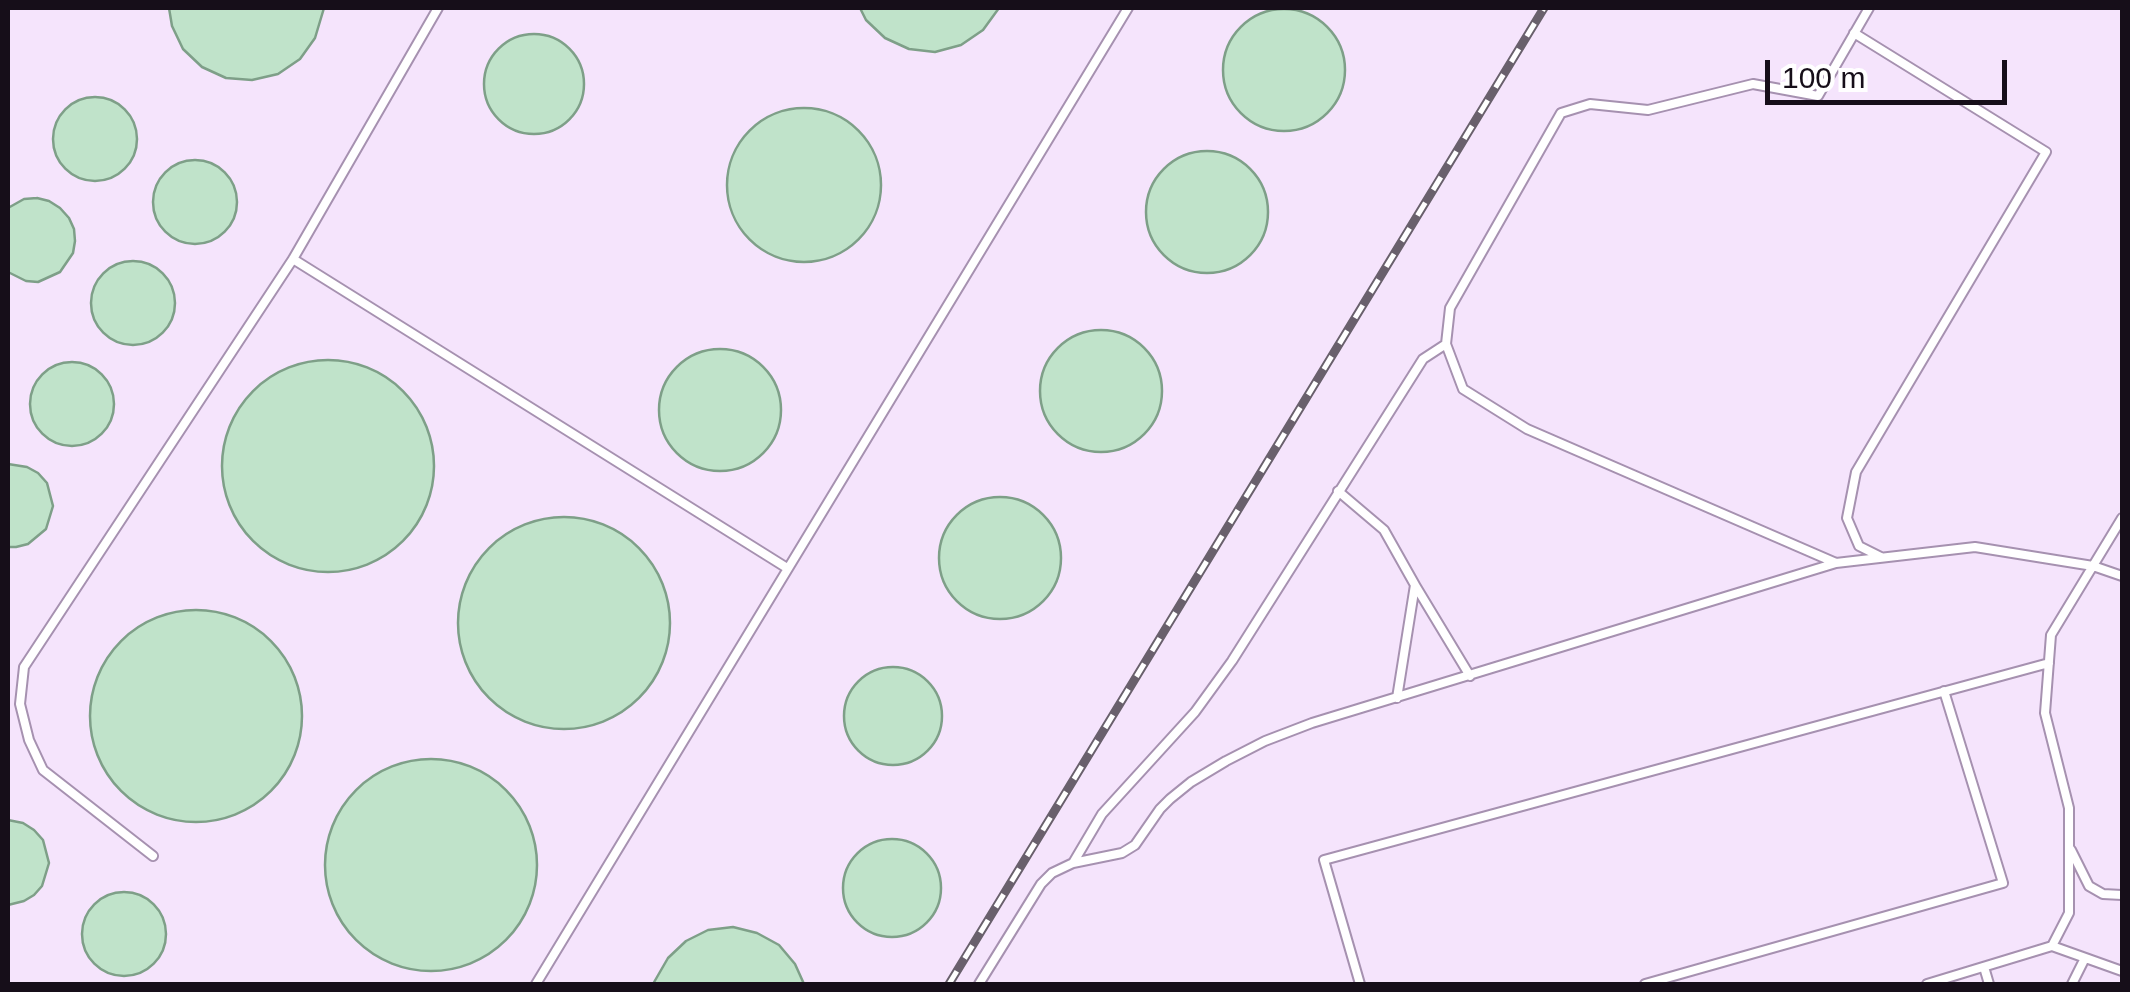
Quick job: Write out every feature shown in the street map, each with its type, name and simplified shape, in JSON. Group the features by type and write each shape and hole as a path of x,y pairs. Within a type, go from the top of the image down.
{"lane":[{"path":"154,856 43,770 29,740 20,704 24,667 294,258 438,8"},
{"path":"536,984 1128,8"},
{"path":"1836,563 1527,429 1463,389 1446,344 1450,308 1561,113 1590,104 1648,110 1753,84 1818,96 1868,8"},
{"path":"1854,33 2046,152 1856,472 1847,518 1860,546 1881,558"},
{"path":"294,258 787,568"},
{"path":"1073,862 1102,814 1195,712 1232,661 1423,358 1446,344"},
{"path":"1338,491 1384,530 1470,676"},
{"path":"2052,946 2069,913 2069,808 2046,713 2051,635 2122,518"},
{"path":"978,984 1041,884 1052,873 1073,862 1122,853 1135,845 1160,808 1214,768 1266,740 1312,723 1836,563 1975,546 2093,566 2122,576"},
{"path":"1397,698 1415,585"},
{"path":"1360,984 1324,860 2049,663"},
{"path":"1645,984 2002,883 1944,691"},
{"path":"2069,847 2089,886 2103,894 2122,895"},
{"path":"1927,984 2052,946 2122,971"},
{"path":"2072,984 2084,958"},
{"path":"1984,967 1989,984"}],"shaded area":[{"path":"8,8 2122,8 2122,984 8,984"}],"building":[{"path":"169,8 324,8 315,38 300,59 278,74 252,80 226,78 202,67 183,49"},
{"path":"860,8 999,8 983,30 961,45 935,52 909,49 885,38 866,20"},
{"path":"1284,9 1307,14 1327,27 1340,47 1345,70 1340,93 1327,113 1307,126 1284,131 1261,126 1241,113 1228,93 1223,70 1228,47 1241,27 1261,14"},
{"path":"534,34 553,37 570,48 581,65 581,103 570,120 553,131 534,134 515,131 498,120 487,103 484,84 487,65 498,48 515,37"},
{"path":"95,97 118,104 130,116 137,139 130,162 118,174 95,181 72,174 60,162 53,139 60,116 72,104"},
{"path":"804,108 834,114 859,130 875,155 881,185 875,215 859,240 834,256 804,262 774,256 749,240 733,215 727,185 733,155 749,130 774,114"},
{"path":"1207,151 1230,156 1250,169 1263,189 1268,212 1263,235 1250,255 1230,268 1207,273 1184,268 1164,255 1151,235 1146,212 1151,189 1164,169 1184,156"},
{"path":"195,160 218,167 230,179 237,202 230,225 218,237 195,244 172,237 160,225 153,202 160,179 172,167"},
{"path":"24,199 49,201 69,218 75,241 73,253 60,272 38,282 8,272 8,208"},
{"path":"133,261 156,268 168,280 175,303 168,326 156,338 133,345 110,338 98,326 91,303 98,280 110,268"},
{"path":"1101,330 1124,335 1144,348 1157,368 1162,391 1157,414 1144,434 1124,447 1101,452 1078,447 1058,434 1045,414 1040,391 1045,368 1058,348 1078,335"},
{"path":"720,349 743,354 763,367 776,387 781,410 776,433 763,453 743,466 720,471 697,466 677,453 664,433 659,410 664,387 677,367 697,354"},
{"path":"328,360 369,368 403,391 426,425 434,466 426,507 403,541 369,564 328,572 287,564 253,541 230,507 222,466 230,425 253,391 287,368"},
{"path":"72,362 95,369 107,381 114,404 107,427 95,439 72,446 49,439 37,427 30,404 37,381 49,369"},
{"path":"8,464 38,473 47,483 53,506 46,529 28,544 16,547 8,547"},
{"path":"1000,497 1023,502 1043,515 1056,535 1061,558 1056,581 1043,601 1023,614 1000,619 977,614 957,601 944,581 939,558 944,535 957,515 977,502"},
{"path":"564,517 605,525 639,548 662,582 670,623 662,664 639,698 605,721 564,729 523,721 489,698 466,664 458,623 466,582 489,548 523,525"},
{"path":"196,610 237,618 271,641 294,675 302,716 294,757 271,791 237,814 196,822 155,814 121,791 98,757 90,716 98,675 121,641 155,618"},
{"path":"893,667 920,675 934,689 942,716 934,743 920,757 893,765 866,757 852,743 844,716 852,689 866,675"},
{"path":"431,759 472,767 506,790 529,824 537,865 529,906 506,940 472,963 431,971 390,963 356,940 333,906 325,865 333,824 356,790 390,767"},
{"path":"8,820 34,830 43,840 49,863 42,886 34,895 8,905"},
{"path":"892,839 919,847 933,861 941,888 933,915 919,929 892,937 865,929 851,915 843,888 851,861 865,847"},
{"path":"124,892 147,899 159,911 166,934 159,957 147,969 124,976 101,969 89,957 82,934 89,911 101,899"},
{"path":"733,927 757,933 779,945 795,964 804,984 653,984 668,958 686,941 708,930"}],"railway":[{"path":"949,984 1544,8"}]}
